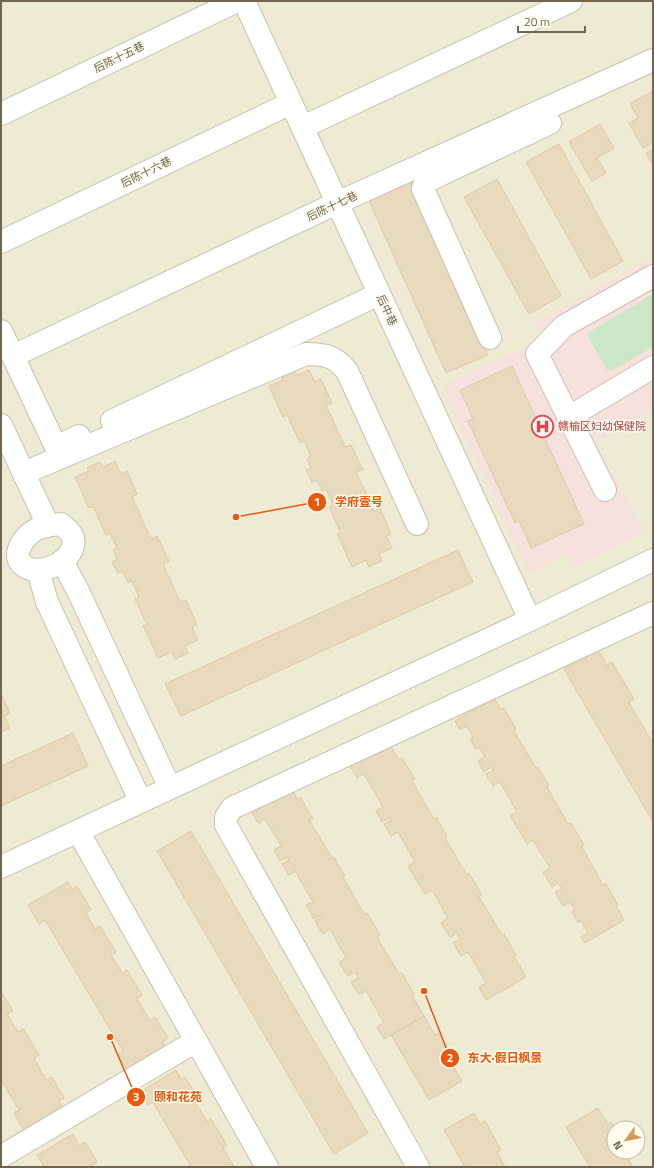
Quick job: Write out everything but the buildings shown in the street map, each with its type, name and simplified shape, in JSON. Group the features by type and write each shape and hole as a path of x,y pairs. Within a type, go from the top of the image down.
{"street":[{"name":"后陈十五巷","path":"1,114 237,1"},
{"name":"后中巷","path":"244,1 530,620"},
{"path":"303,127 571,1"},
{"name":"后陈十七巷","path":"13,356 337,203 653,60"},
{"path":"490,338 423,189 425,182 653,74"},
{"name":"后陈十六巷","path":"1,242 291,103"},
{"path":"605,490 537,354 564,326 653,276"},
{"path":"1,331 56,447 379,294"},
{"path":"24,473 306,354 320,354 341,363 347,371 417,524"},
{"path":"568,416 653,368"},
{"path":"1,424 48,525"},
{"path":"61,524 68,530 73,538 73,546 70,554 51,568 38,570 26,568 20,563 9,561 25,538 35,530 48,525 61,524"},
{"path":"1,868 530,620 653,560"},
{"path":"62,561 78,591 170,788"},
{"path":"38,570 47,602 141,802"},
{"path":"418,1167 226,825 226,818 232,808 653,613"},
{"path":"78,831 267,1167"},
{"path":"4,1159 196,1041"}],"shaded area":[{"path":"1,1 653,1 653,1167 1,1167"},
{"name":"赣榆区妇幼保健院","path":"653,258 653,410 595,442 644,531 575,567 567,553 528,573 442,386 544,339 536,322"}],"green space":[{"path":"653,294 653,347 613,370 607,370 587,335 589,332"}],"place":[{"name":"赣榆区妇幼保健院","path":"542,426"},
{"name":"学府壹号","path":"236,517"},
{"name":"东大·假日枫景","path":"424,991"},
{"name":"颐和花苑","path":"110,1037"}]}
